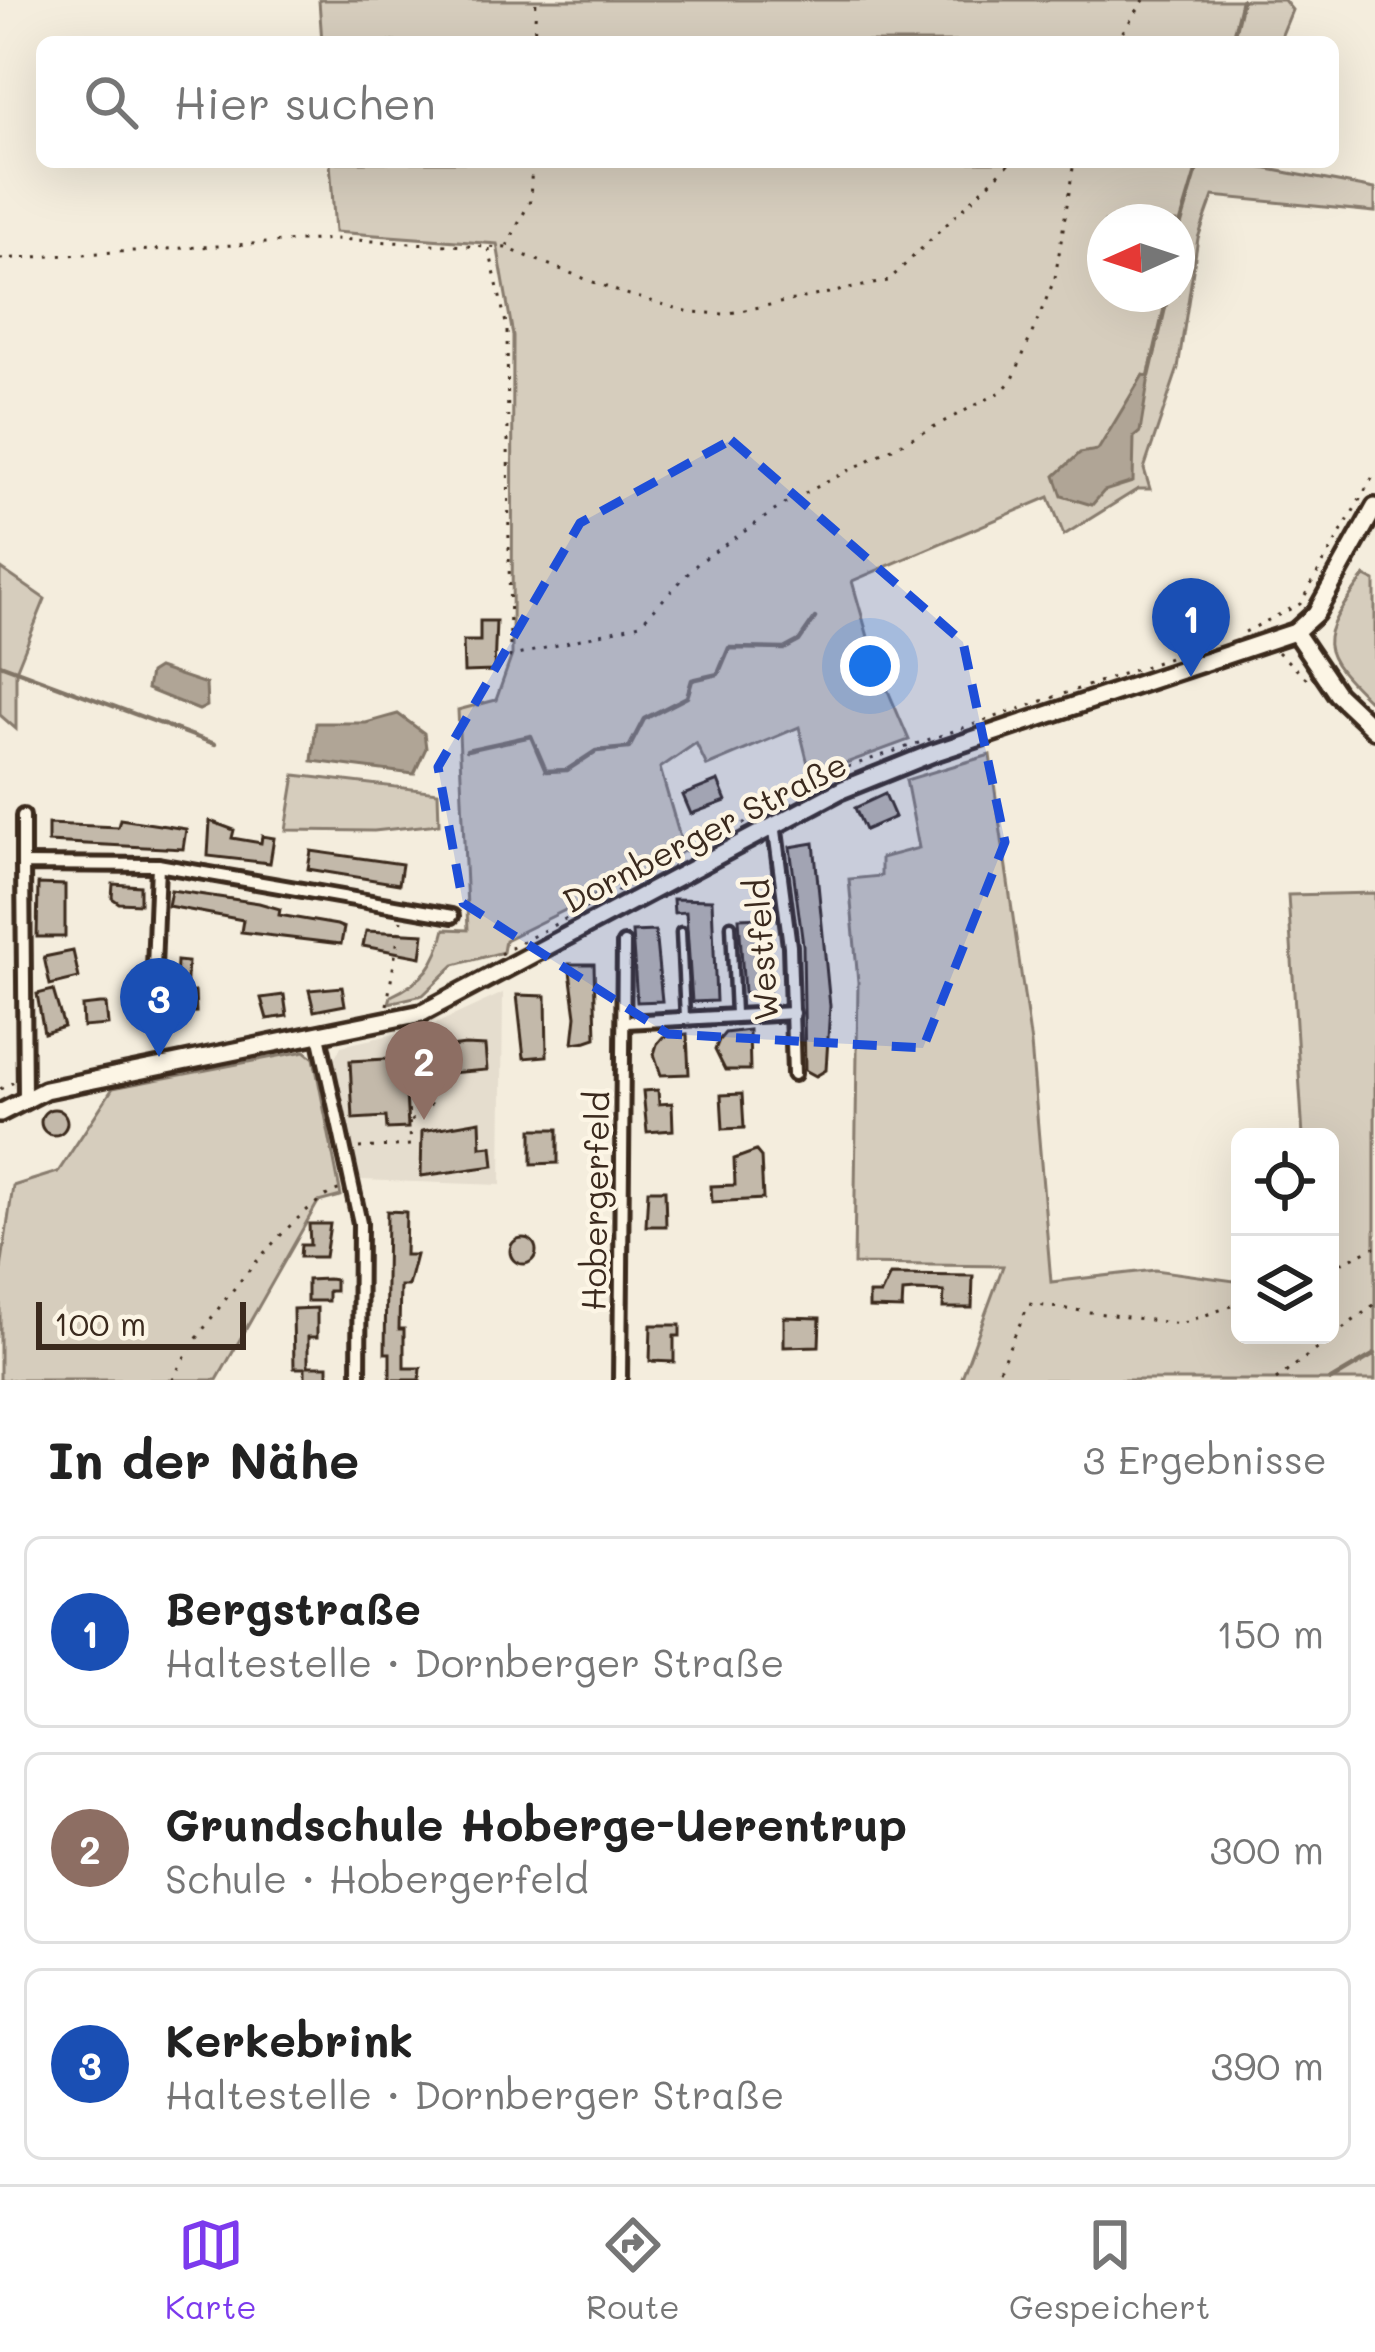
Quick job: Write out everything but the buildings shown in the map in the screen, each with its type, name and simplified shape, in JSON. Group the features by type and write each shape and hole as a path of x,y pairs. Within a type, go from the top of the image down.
{"street":[{"path":"1375,507 1316,613 1295,632 1337,694 1375,730"},
{"name":"Dornberger Straße","path":"0,1113 25,1089 413,1016 455,999 774,823 933,753 1295,632"},
{"path":"23,816 25,1089"},
{"name":"Westfeld","path":"774,823 793,1013 794,1074"},
{"path":"23,865 158,866 452,916"},
{"path":"154,968 158,866"},
{"name":"Hobergerfeld","path":"620,1380 624,944"},
{"path":"626,1022 793,1013"},
{"path":"319,1035 360,1222 359,1380"}],"lane":[{"path":"731,925 735,1017"},
{"path":"681,932 686,1020"}],"path":[{"path":"534,36 536,0"},
{"path":"1119,36 1143,3 1134,0"},
{"path":"506,248 530,201 532,168"},
{"path":"0,260 334,239 506,248 690,312 761,310 888,281 1005,168"},
{"path":"489,249 506,328 510,657 640,623 698,562 786,503 1000,392 1013,379 1055,278 1073,168"},
{"path":"1268,623 1300,604 1375,473"},
{"path":"493,960 674,861"},
{"path":"403,907 387,1007 403,1004"},
{"path":"410,1122 430,1106 426,1036 417,1036 411,1026"},
{"path":"0,1089 25,1089"},
{"path":"351,1148 411,1145 407,1092 430,1091"},
{"path":"173,1380 235,1282 289,1234 312,1201 350,1188"},
{"path":"1339,1264 1375,1247"},
{"path":"994,1380 1029,1304 1180,1324 1231,1307"},
{"path":"1276,1380 1375,1304"}],"highlighted area":[{"path":"731,440 963,642 1005,842 923,1048 668,1034 463,903 438,767 580,523"}],"shaded area":[{"path":"319,0 1284,0 1292,10 1281,36 322,36"},
{"path":"330,168 1263,168 1375,189 1375,212 1213,196 1195,258 1195,204 1087,204 1087,312 1187,312 1178,368 1144,469 1150,489 1138,489 1064,535 1049,497 852,581 874,658 909,740 811,776 799,727 707,766 696,743 660,768 684,851 505,940 503,952 454,965 423,995 389,1003 391,996 427,970 445,929 468,930 458,710 496,700 512,655 513,336 497,244 335,232"},
{"path":"1143,375 1149,376 1140,432 1134,437 1133,482 1104,491 1092,505 1062,496 1055,476 1080,453 1098,450"},
{"path":"0,568 45,599 16,671 16,729 0,715"},
{"path":"1365,576 1375,581 1375,706 1341,671 1329,644 1337,616"},
{"path":"158,668 206,684 207,706 199,710 147,689 150,673"},
{"path":"398,714 424,733 426,748 414,774 312,761 316,723 366,723"},
{"path":"990,755 1031,1044 1051,1282 1155,1270 1231,1281 1231,1344 1339,1344 1339,1128 1302,1128 1288,895 1375,893 1375,1380 961,1380 1003,1266 854,1264 858,982 849,879 881,876 881,858 919,848 906,780"},
{"path":"295,775 438,792 439,824 374,831 286,830"},
{"path":"503,993 501,1185 360,1180 334,1060 341,1046 431,1026"},
{"path":"305,1051 314,1058 341,1196 318,1202 217,1380 0,1380 0,1276 13,1186 58,1172 113,1088"}],"waterway":[{"path":"1233,36 1242,0"},
{"path":"1187,204 1197,168"},
{"path":"1149,376 1164,312"},
{"path":"467,750 531,736 546,771 567,770 596,751 629,748 644,719 687,697 692,680 718,674 729,648 784,649 799,641 815,618"},
{"path":"0,664 215,744"},
{"path":"1331,1380 1375,1354"}],"place":[{"name":"Bergstraße","path":"1191,677"},
{"name":"Kerkebrink","path":"159,1057"},
{"name":"Grundschule Hoberge-Uerentrup","path":"424,1120"}]}
